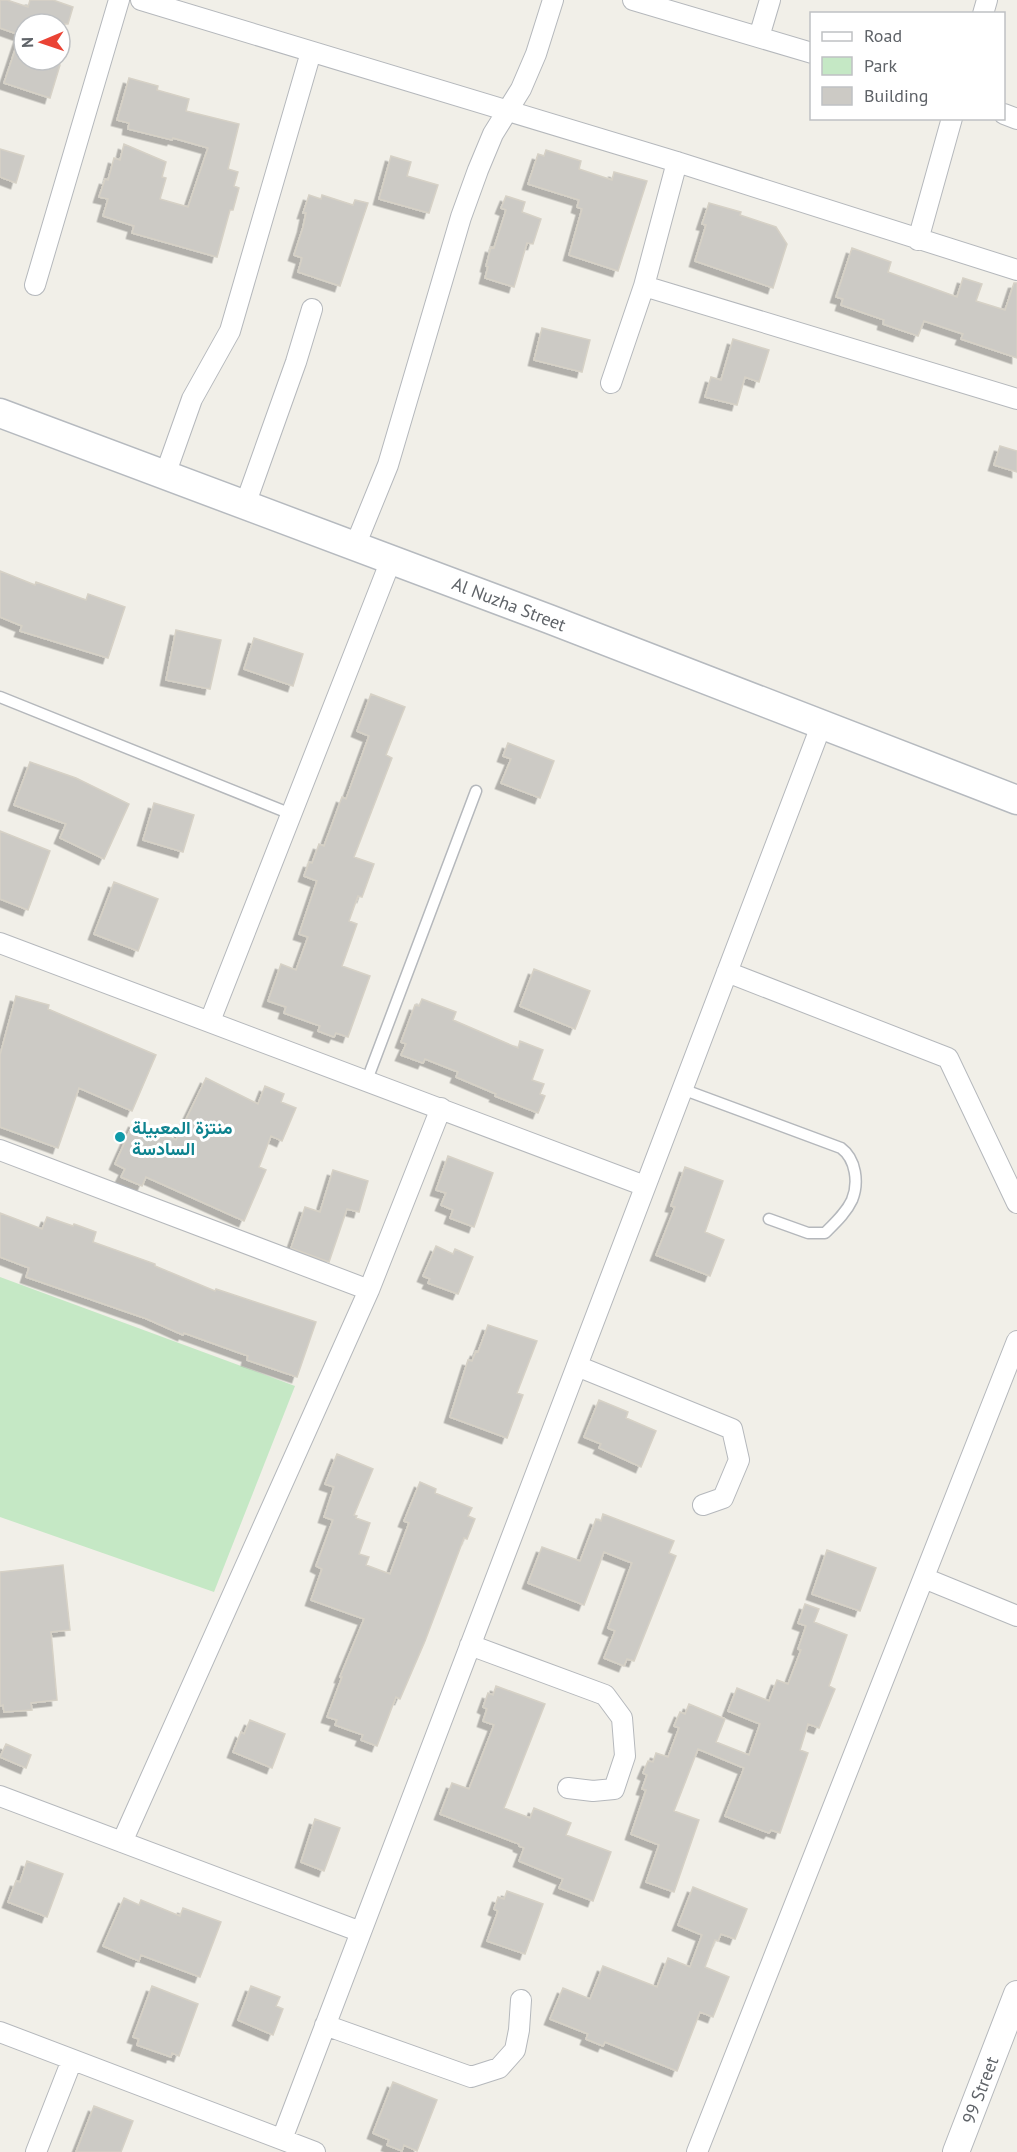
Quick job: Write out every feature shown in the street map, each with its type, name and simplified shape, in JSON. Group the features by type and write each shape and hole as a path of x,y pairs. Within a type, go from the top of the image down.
{"main road":[{"name":"Al Nuzha Street","path":"0,413 549,619 820,726 1017,800"}],"street":[{"path":"34,285 119,0"},
{"path":"141,0 677,162 1017,270"},
{"path":"354,546 388,465 462,217 493,134 521,89 536,54 553,0"},
{"path":"633,0 810,52"},
{"path":"759,37 770,0"},
{"path":"165,475 192,399 230,331 311,52"},
{"path":"918,240 951,120"},
{"path":"611,383 644,286 677,162"},
{"path":"644,286 1017,399"},
{"path":"245,505 296,362 312,309"},
{"path":"210,1021 391,560"},
{"path":"282,2139 820,726"},
{"path":"0,943 645,1186"},
{"path":"727,972 948,1058 1017,1203"},
{"path":"122,1842 369,1290 441,1108"},
{"path":"0,1150 369,1290"},
{"path":"697,2152 1017,1341"},
{"path":"577,1366 732,1429 739,1460 723,1498 703,1505"},
{"path":"924,1578 1017,1616"},
{"path":"470,1645 605,1695 622,1718 625,1756 614,1789 593,1791 568,1788"},
{"path":"0,1796 361,1932"},
{"name":"99 Street","path":"956,2152 1017,1994"},
{"path":"325,2025 471,2078 499,2068 514,2050 519,2030 521,2000"},
{"path":"0,2032 315,2152"},
{"path":"36,2152 72,2060"}],"lane":[{"path":"0,697 291,814"},
{"path":"367,1080 476,791"},
{"path":"682,1089 841,1148 846,1152 856,1176 852,1199 838,1221 825,1233 808,1233 769,1219"}],"green space":[{"path":"0,1277 295,1386 214,1592 0,1517"}],"building":[{"path":"0,0 28,7 30,0 53,0 73,7 72,12 12,12 12,32 0,28"},
{"path":"12,59 12,72 58,72 50,98 4,83"},
{"path":"129,78 158,86 157,90 189,99 186,111 239,124 228,169 238,172 234,186 239,188 233,210 230,210 217,257 132,233 134,226 103,216 108,199 99,197 105,179 108,180 114,158 120,160 124,144 166,162 162,177 166,178 160,199 188,207 208,148 128,129 129,123 117,120"},
{"path":"0,149 24,156 16,183 0,177"},
{"path":"546,150 581,161 579,169 612,180 614,172 647,181 618,271 569,255 582,209 577,207 579,200 528,184 538,154 544,156"},
{"path":"391,156 411,162 407,176 438,185 429,213 379,199"},
{"path":"309,195 321,199 322,195 353,205 355,200 368,203 340,286 298,272 302,258 294,255 303,227 306,213 303,213"},
{"path":"506,196 525,202 522,212 541,219 533,244 527,243 514,287 485,278 491,247 494,248 506,210 501,208"},
{"path":"709,203 741,212 740,215 776,227 787,244 773,288 695,261 706,225 702,224"},
{"path":"852,248 891,262 888,272 957,297 963,278 982,284 976,301 1005,310 1014,283 1017,283 1017,358 961,339 963,334 924,321 918,336 883,324 884,320 841,305 843,299 836,297"},
{"path":"542,328 590,340 582,372 534,360"},
{"path":"733,339 769,350 759,382 745,377 737,405 705,397 711,377 721,380"},
{"path":"1000,446 1017,451 1017,472 994,465"},
{"path":"0,571 35,585 36,582 86,600 88,594 125,607 108,658 20,631 22,626 0,617"},
{"path":"176,630 221,640 210,689 166,680"},
{"path":"254,638 303,654 293,686 244,669"},
{"path":"371,694 405,707 386,755 392,758 354,857 374,864 362,897 358,896 349,921 357,924 342,966 370,976 348,1037 336,1033 334,1037 318,1031 320,1026 284,1013 286,1007 268,1001 281,964 296,970 308,937 299,934 317,881 304,876 319,844 324,846 342,797 346,799 369,736 357,731"},
{"path":"508,743 554,761 540,798 501,783 511,759 503,756"},
{"path":"30,762 76,778 129,804 104,859 60,838 66,824 14,805"},
{"path":"154,803 194,815 183,852 143,840"},
{"path":"0,831 50,851 28,910 0,899"},
{"path":"114,882 158,899 138,951 94,934"},
{"path":"534,969 590,991 575,1029 520,1006"},
{"path":"16,996 49,1005 48,1009 156,1055 132,1111 79,1088 58,1148 0,1127 0,1055"},
{"path":"422,999 456,1012 453,1020 518,1048 520,1041 543,1050 532,1080 544,1084 540,1094 545,1096 538,1113 456,1077 458,1072 425,1059 423,1063 401,1055 406,1044 401,1042 415,1005 419,1006"},
{"path":"206,1078 258,1104 265,1086 284,1094 281,1102 296,1108 282,1141 271,1136 259,1167 266,1170 244,1221 146,1177 142,1186 121,1177 125,1169 115,1164 134,1122 176,1140"},
{"path":"448,1156 493,1173 474,1227 450,1218 453,1210 441,1205 446,1193 436,1190"},
{"path":"685,1167 723,1181 705,1232 724,1240 710,1276 656,1255 675,1207 671,1206"},
{"path":"333,1170 368,1181 359,1212 347,1209 329,1262 291,1248 305,1207 320,1212"},
{"path":"0,1213 42,1229 47,1217 73,1226 74,1224 96,1232 93,1242 155,1264 155,1266 215,1291 216,1289 316,1322 297,1377 247,1360 248,1356 184,1333 183,1335 147,1319 26,1277 29,1268 0,1257"},
{"path":"436,1246 453,1254 455,1249 473,1257 458,1294 428,1283 430,1279 423,1276"},
{"path":"488,1325 537,1341 517,1393 523,1395 507,1438 450,1417 468,1360 472,1361 476,1351 478,1352"},
{"path":"599,1400 628,1412 626,1418 656,1431 641,1467 599,1448 601,1444 584,1437"},
{"path":"337,1454 373,1469 354,1515 370,1523 359,1554 369,1557 366,1565 390,1574 409,1523 404,1521 420,1482 436,1489 435,1493 472,1508 468,1516 475,1519 467,1539 464,1538 425,1641 400,1699 396,1697 377,1746 361,1740 363,1735 335,1725 337,1720 327,1717 342,1677 340,1677 364,1619 311,1600 322,1569 316,1566 333,1520 324,1517 334,1487 325,1484"},
{"path":"603,1514 674,1541 669,1553 676,1556 634,1661 627,1659 624,1666 604,1658 615,1631 608,1628 632,1563 604,1552 584,1605 528,1583 542,1547 580,1561 596,1519 601,1521"},
{"path":"827,1550 876,1568 860,1611 812,1594"},
{"path":"63,1565 70,1630 51,1632 57,1700 31,1703 32,1710 4,1712 3,1705 0,1706 0,1572"},
{"path":"805,1604 819,1609 814,1622 847,1635 829,1686 835,1689 819,1728 808,1724 800,1750 808,1753 780,1833 771,1830 769,1833 725,1816 744,1768 698,1749 674,1811 699,1820 674,1892 646,1882 659,1845 631,1834 646,1790 642,1789 647,1775 643,1773 648,1761 653,1762 656,1753 668,1757 679,1728 674,1726 680,1712 685,1714 689,1704 725,1719 716,1742 749,1755 760,1724 728,1711 737,1688 769,1701 777,1680 788,1684 801,1650 798,1649 806,1626 798,1623"},
{"path":"496,1686 545,1704 504,1808 530,1818 534,1808 571,1823 566,1835 611,1852 593,1901 559,1888 563,1879 519,1861 524,1848 519,1844 440,1814 452,1783 469,1789 494,1725 483,1721 487,1709 483,1707 488,1693 493,1695"},
{"path":"250,1720 285,1734 272,1768 233,1752 241,1732 244,1734"},
{"path":"6,1744 31,1755 26,1768 0,1757"},
{"path":"315,1819 340,1828 324,1871 301,1862"},
{"path":"27,1861 63,1874 47,1917 8,1902 16,1881 20,1882"},
{"path":"693,1887 747,1909 735,1939 721,1934 718,1941 715,1940 705,1967 729,1977 713,2017 700,2012 677,2071 605,2042 603,2046 586,2039 588,2034 550,2019 563,1988 590,1999 603,1966 657,1987 668,1958 690,1967 702,1935 678,1925"},
{"path":"507,1891 543,1904 525,1954 487,1941 498,1911 494,1909 498,1897 504,1899"},
{"path":"124,1898 139,1905 141,1900 180,1916 183,1908 221,1922 200,1977 141,1955 139,1961 103,1946"},
{"path":"152,1986 198,2004 179,2056 172,2053 171,2057 137,2045 139,2039 133,2037"},
{"path":"251,1986 280,1997 276,2006 283,2009 273,2035 238,2020"},
{"path":"393,2082 437,2100 417,2151 404,2145 402,2151 387,2145 389,2140 373,2133"},
{"path":"94,2106 133,2121 121,2152 76,2152"}],"place":[{"name":"منتزة المعبيلة السادسة","path":"120,1137"}]}
